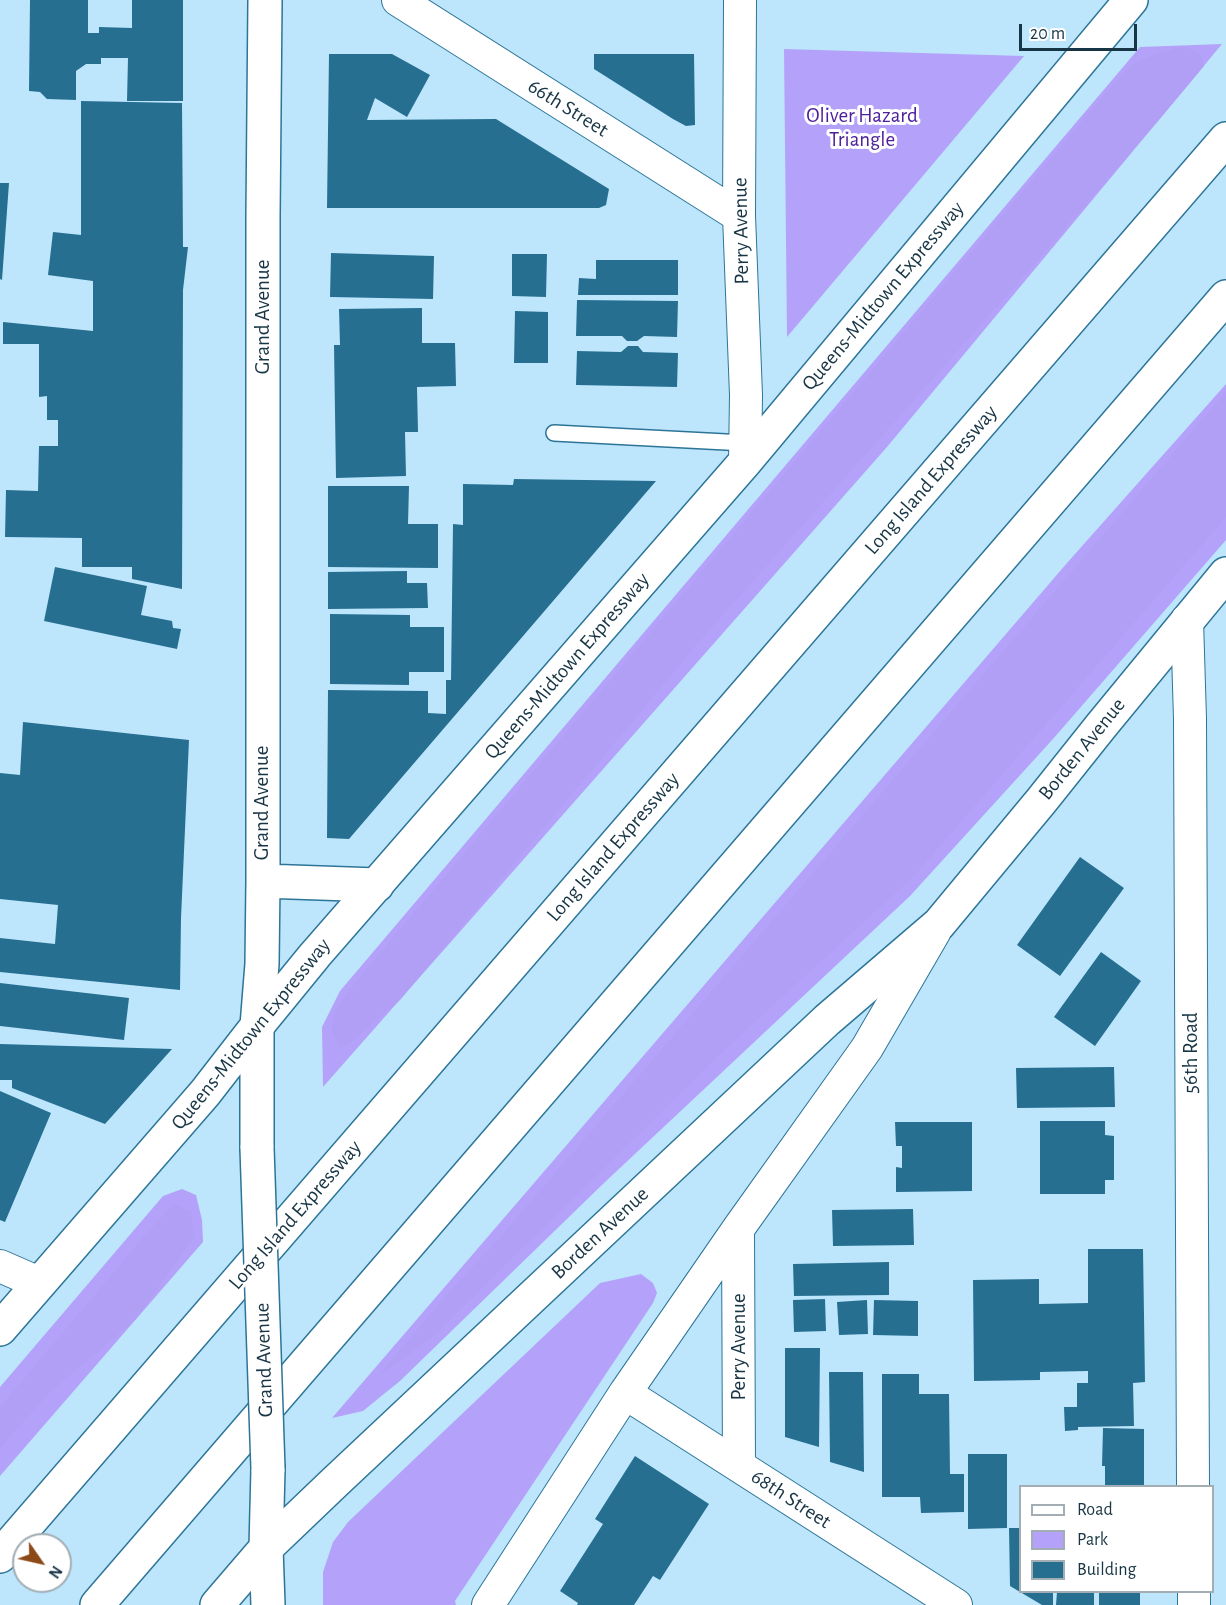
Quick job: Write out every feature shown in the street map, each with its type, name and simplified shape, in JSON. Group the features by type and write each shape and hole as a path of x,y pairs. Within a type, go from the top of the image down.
{"main road":[{"name":"Grand Avenue","path":"265,0 263,881 262,964 257,1026 257,1148 268,1469 268,1605"},
{"name":"Queens-Midtown Expressway","path":"0,1329 205,1093 315,955 1131,0"},
{"name":"Long Island Expressway","path":"0,1556 1226,139"},
{"path":"97,1605 1226,297"},
{"name":"Borden Avenue","path":"267,1548 827,1020 939,924 1226,574"},
{"path":"263,881 377,885"},
{"path":"217,1605 267,1548"}],"street":[{"name":"66th Street","path":"398,0 739,216"},
{"name":"Perry Avenue","path":"740,0 739,216 746,395 745,452"},
{"name":"56th Road","path":"1187,620 1190,719 1193,1485"},
{"name":"Borden Avenue","path":"488,1605 625,1393 867,1048 939,924"},
{"name":"Perry Avenue","path":"738,1229 739,1466"},
{"path":"0,1266 39,1283"},
{"name":"68th Street","path":"625,1393 956,1605"}],"lane":[{"path":"554,433 745,452"}],"green space":[{"path":"1222,44 887,447 323,1087 322,1027 340,991 1140,47"},
{"name":"Oliver Hazard Triangle","path":"784,49 1024,56 787,337"},
{"path":"1226,384 1226,540 1053,739 910,896 604,1183 400,1381 363,1411 332,1418 1067,563"},
{"path":"182,1189 196,1195 202,1220 203,1242 0,1476 0,1387 163,1196"},
{"path":"641,1274 653,1283 657,1293 653,1303 455,1601 456,1605 323,1605 323,1572 333,1542 348,1522 600,1283"}],"shaded area":[{"path":"1183,46 1200,55 1204,66 1158,121 1017,284 697,644 400,1000 346,1046 339,1047 332,1031 334,1013 354,984 1115,82 1131,65 1153,55"},
{"path":"1226,392 1226,517 913,877 733,1042 430,1339 378,1376 444,1298 504,1233"},
{"path":"174,1203 191,1212 194,1237 135,1320 49,1393 0,1448 0,1407"}],"building":[{"path":"30,0 88,0 88,33 99,33 99,27 132,28 132,0 183,0 183,101 127,101 128,58 101,58 101,64 86,64 76,71 76,100 47,99 40,92 29,91"},
{"path":"329,54 392,54 430,75 407,117 375,98 367,120 496,119 609,189 606,205 599,208 327,208"},
{"path":"594,54 694,54 695,125 686,126 673,119 594,69"},
{"path":"81,101 182,103 183,247 188,247 183,290 182,589 132,579 132,567 82,567 82,538 5,537 6,490 38,491 39,446 58,446 58,420 47,420 47,396 39,397 39,344 3,344 3,322 93,331 93,281 48,275 53,232 81,235"},
{"path":"0,183 9,183 2,280 0,279"},
{"path":"331,253 434,256 433,299 330,297"},
{"path":"512,254 547,254 546,297 512,296"},
{"path":"596,260 678,260 678,295 578,295 579,278 596,279"},
{"path":"577,300 678,301 677,337 644,336 637,341 627,341 622,336 576,336"},
{"path":"422,308 422,343 455,343 456,386 417,387 418,432 405,432 406,476 336,478 334,345 340,345 339,309"},
{"path":"515,311 548,312 548,363 514,363"},
{"path":"628,346 638,346 643,352 678,353 677,387 576,385 577,351 621,352"},
{"path":"514,479 656,481 349,839 327,838 328,690 428,691 428,713 446,714 446,680 451,680 453,524 463,525 463,484 513,485"},
{"path":"328,486 409,486 408,524 438,524 438,568 328,567"},
{"path":"55,567 147,586 141,615 172,621 173,628 181,629 177,649 44,621"},
{"path":"407,571 407,583 427,583 428,608 328,609 328,572"},
{"path":"330,614 410,615 410,627 444,627 444,672 409,672 409,685 330,684"},
{"path":"23,722 189,740 180,990 0,972 0,938 55,944 58,905 0,899 0,773 20,775"},
{"path":"1080,857 1124,888 1060,976 1017,945"},
{"path":"1101,952 1141,981 1095,1046 1054,1017"},
{"path":"0,983 129,998 124,1040 0,1026"},
{"path":"0,1044 172,1049 105,1124 12,1088 12,1080 0,1080"},
{"path":"1114,1067 1115,1107 1017,1108 1016,1068"},
{"path":"0,1091 51,1113 5,1222 0,1220"},
{"path":"1040,1121 1105,1121 1105,1135 1114,1136 1114,1180 1105,1180 1105,1194 1040,1194"},
{"path":"895,1122 972,1122 972,1191 896,1192 896,1167 902,1168 902,1146 896,1146"},
{"path":"913,1209 914,1245 833,1246 832,1210"},
{"path":"1088,1249 1143,1249 1145,1382 1133,1383 1134,1426 1078,1427 1078,1430 1065,1431 1064,1407 1077,1407 1077,1383 1088,1383 1088,1371 1040,1372 1040,1380 974,1381 973,1280 1039,1279 1039,1304 1088,1303"},
{"path":"889,1262 889,1295 794,1296 793,1264"},
{"path":"825,1299 826,1331 794,1332 793,1300"},
{"path":"867,1300 868,1334 839,1335 837,1302"},
{"path":"874,1300 918,1301 918,1336 873,1335"},
{"path":"785,1348 820,1348 819,1447 785,1437"},
{"path":"829,1372 863,1372 864,1472 830,1462"},
{"path":"882,1374 919,1374 919,1394 949,1394 950,1474 964,1474 964,1512 921,1513 920,1497 882,1497"},
{"path":"1103,1428 1144,1429 1144,1485 1105,1485 1105,1466 1102,1466"},
{"path":"968,1454 1007,1454 1007,1528 968,1529"},
{"path":"635,1456 709,1504 660,1580 653,1576 634,1605 577,1605 578,1603 560,1591 603,1524 595,1519"},
{"path":"1009,1528 1019,1528 1019,1591 1010,1586"},
{"path":"1022,1593 1053,1593 1053,1605 1042,1605"},
{"path":"1057,1593 1094,1593 1094,1605 1056,1605"},
{"path":"1099,1593 1140,1593 1140,1605 1099,1605"}]}
